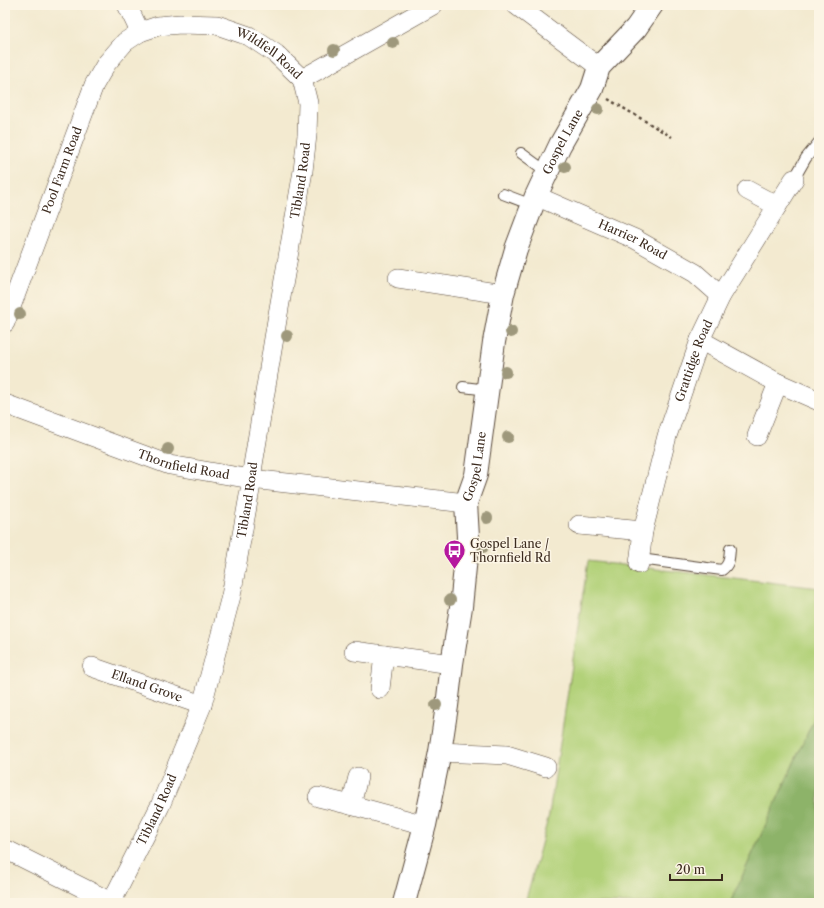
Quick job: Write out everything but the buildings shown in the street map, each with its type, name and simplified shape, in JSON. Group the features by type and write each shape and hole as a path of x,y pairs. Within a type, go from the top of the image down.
{"street":[{"path":"127,5 140,32"},
{"name":"Wildfell Road","path":"140,32 158,26 217,25 249,36 276,54 302,79 433,5"},
{"path":"516,5 600,68"},
{"name":"Gospel Lane","path":"404,903 425,825 440,752 461,607 468,536 466,503 476,475 494,342 503,294 516,249 534,201 560,145 592,89 600,68 636,28 652,5"},
{"name":"Pool Farm Road","path":"5,323 94,85 110,58 125,42 140,32"},
{"name":"Tibland Road","path":"111,902 160,806 202,705 231,596 303,171 307,134 308,103 302,79"},
{"name":"Grattidge Road","path":"639,562 643,531 667,436 700,340 721,296 794,179"},
{"path":"747,190 777,206"},
{"name":"Harrier Road","path":"534,201 635,239 695,273 721,296"},
{"path":"398,278 503,294"},
{"path":"700,340 778,383 819,401"},
{"path":"757,436 778,383"},
{"name":"Thornfield Road","path":"5,404 170,465 251,479 466,503"},
{"path":"579,525 643,531"},
{"path":"354,651 452,664"},
{"path":"380,689 384,655"},
{"name":"Elland Grove","path":"92,667 202,705"},
{"path":"440,752 507,756 546,767"},
{"path":"351,805 358,777"},
{"path":"318,797 425,825"},
{"path":"9,851 111,902"}],"lane":[{"path":"794,179 806,158 819,142"},
{"path":"521,153 547,172"},
{"path":"503,194 534,201"},
{"path":"463,387 488,390"},
{"path":"639,562 722,570 729,562 730,549"}],"path":[{"path":"592,89 672,137"}],"green space":[{"path":"588,561 819,588 819,708 730,903 525,903 549,815"},
{"path":"819,708 819,903 730,903"}],"place":[{"name":"Gospel Lane / Thornfield Rd","path":"455,570"}]}
